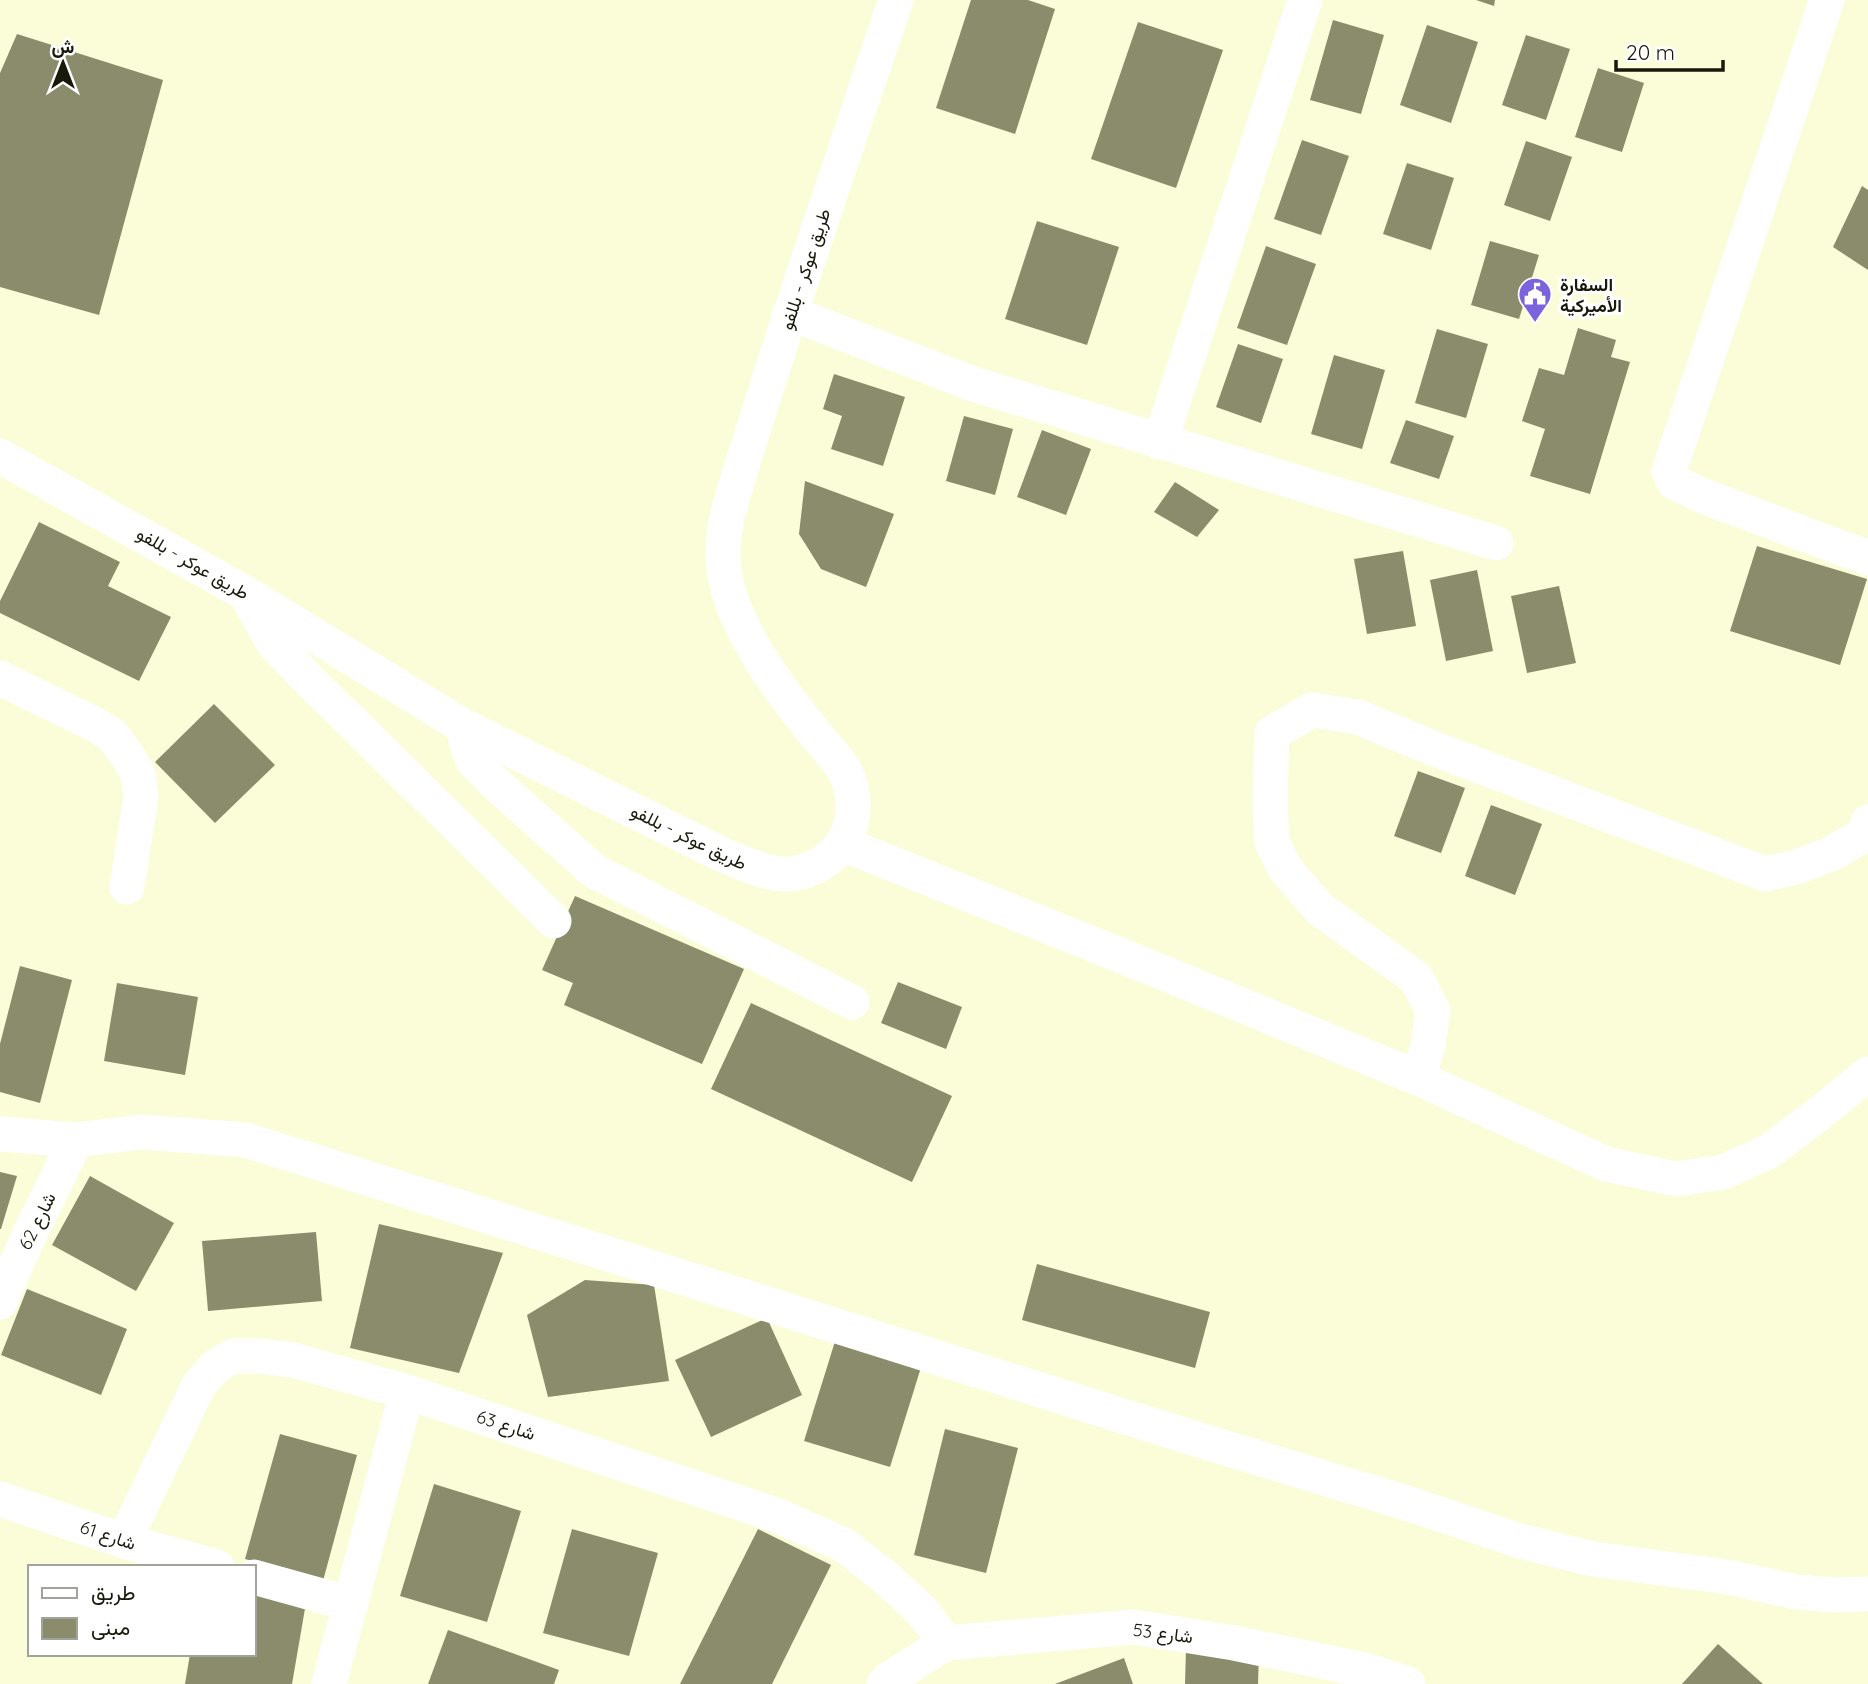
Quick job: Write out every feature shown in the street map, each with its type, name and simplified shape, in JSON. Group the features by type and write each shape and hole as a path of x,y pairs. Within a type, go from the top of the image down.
{"street":[{"name":"طريق عوكر - بللفو","path":"0,456 245,593 463,726 709,848 760,870 783,875 802,873 824,862 843,844 851,821 854,804 847,776 792,704 753,647 740,622 723,562 726,518 790,313 896,0"},
{"path":"1160,442 1306,0"},
{"path":"1827,0 1669,471 1674,482 1703,496 1868,558"},
{"path":"790,313 973,384 1496,542"},
{"path":"245,593 274,644 554,921"},
{"path":"0,678 96,724 112,735 129,758 138,774 141,796 127,887"},
{"path":"1418,1078 1428,1045 1433,1011 1416,978 1320,909 1286,870 1272,842 1272,733 1312,710 1358,717 1435,749 1765,874 1797,867 1831,855 1863,835 1868,822"},
{"path":"463,726 474,762 594,871 852,1002"},
{"path":"843,844 1418,1078 1606,1164 1676,1179 1723,1172 1768,1152 1868,1073"},
{"path":"0,1134 76,1140 142,1132 246,1140 1520,1541 1593,1559 1728,1577 1796,1592 1868,1594"},
{"name":"شارع 62","path":"0,1302 76,1140"},
{"name":"شارع 63","path":"124,1541 199,1385 215,1367 233,1356 293,1360 407,1392 776,1515 844,1545 922,1611 946,1643"},
{"path":"329,1684 407,1392"},
{"name":"شارع 61","path":"0,1499 124,1541 211,1565"},
{"path":"256,1578 351,1604"},
{"name":"شارع 53","path":"884,1684 946,1643 1134,1627 1234,1643 1369,1671 1408,1684"}],"building":[{"path":"971,0 1028,0 1055,9 1015,134 936,108"},
{"path":"1476,0 1495,0 1494,6"},
{"path":"1333,20 1384,35 1361,114 1310,100"},
{"path":"1138,22 1223,50 1176,188 1091,159"},
{"path":"1427,25 1478,42 1451,123 1400,105"},
{"path":"17,34 163,80 99,315 0,287 0,73"},
{"path":"1526,35 1570,49 1546,120 1502,105"},
{"path":"1598,68 1644,83 1622,152 1575,137"},
{"path":"1302,140 1349,156 1321,235 1274,219"},
{"path":"1526,141 1572,157 1550,221 1504,205"},
{"path":"1407,163 1454,178 1431,250 1383,234"},
{"path":"1862,186 1868,190 1868,270 1833,247"},
{"path":"1037,221 1119,247 1087,345 1005,319"},
{"path":"1490,241 1539,255 1519,319 1471,305"},
{"path":"1266,246 1316,264 1287,345 1237,328"},
{"path":"1578,328 1616,340 1611,357 1630,362 1590,494 1530,476 1545,429 1522,421 1539,368 1564,375"},
{"path":"1437,329 1488,344 1466,418 1415,403"},
{"path":"1238,344 1283,359 1261,423 1216,407"},
{"path":"1334,355 1385,370 1362,449 1311,434"},
{"path":"834,374 905,397 883,466 831,449 842,416 823,409"},
{"path":"964,416 1013,429 995,495 946,481"},
{"path":"1406,420 1454,436 1439,479 1390,463"},
{"path":"1042,430 1091,449 1066,515 1017,497"},
{"path":"805,481 894,514 866,587 821,569 799,534"},
{"path":"1175,482 1219,510 1197,537 1154,512"},
{"path":"39,522 120,562 108,586 171,617 139,681 0,613 0,601"},
{"path":"1757,546 1867,579 1840,665 1730,631"},
{"path":"1403,551 1416,626 1367,634 1354,559"},
{"path":"1477,570 1493,651 1446,661 1430,580"},
{"path":"1559,586 1576,663 1527,673 1511,596"},
{"path":"214,704 275,765 215,823 155,762"},
{"path":"1418,771 1465,788 1441,853 1394,836"},
{"path":"1491,805 1542,824 1515,895 1465,876"},
{"path":"575,896 744,969 702,1064 564,1005 573,983 542,970"},
{"path":"20,966 72,980 40,1103 0,1092 0,1044"},
{"path":"898,982 962,1007 946,1049 881,1023"},
{"path":"117,983 198,997 185,1075 104,1061"},
{"path":"751,1003 952,1096 912,1182 711,1089"},
{"path":"0,1172 17,1176 1,1229 0,1229"},
{"path":"90,1176 174,1223 136,1291 52,1245"},
{"path":"379,1224 503,1253 459,1373 350,1348"},
{"path":"316,1232 322,1301 208,1311 202,1241"},
{"path":"1037,1264 1210,1312 1195,1368 1022,1320"},
{"path":"585,1280 654,1285 669,1381 548,1397 527,1315"},
{"path":"27,1289 127,1329 101,1395 1,1355"},
{"path":"767,1318 802,1395 711,1437 675,1360"},
{"path":"837,1335 923,1361 890,1467 804,1441"},
{"path":"945,1429 1018,1448 986,1573 914,1555"},
{"path":"280,1434 357,1455 323,1581 245,1559"},
{"path":"434,1484 521,1511 487,1622 400,1596"},
{"path":"572,1529 658,1553 629,1656 543,1633"},
{"path":"758,1529 831,1565 772,1684 680,1684"},
{"path":"256,1587 307,1597 292,1684 185,1684 190,1656 256,1656"},
{"path":"448,1630 559,1670 554,1684 428,1684"},
{"path":"1718,1644 1763,1684 1682,1684"},
{"path":"1186,1649 1259,1652 1258,1684 1185,1684"},
{"path":"1124,1658 1133,1684 1055,1684"}],"place":[{"name":"السفارة الأميركية","path":"1535,324"}]}
